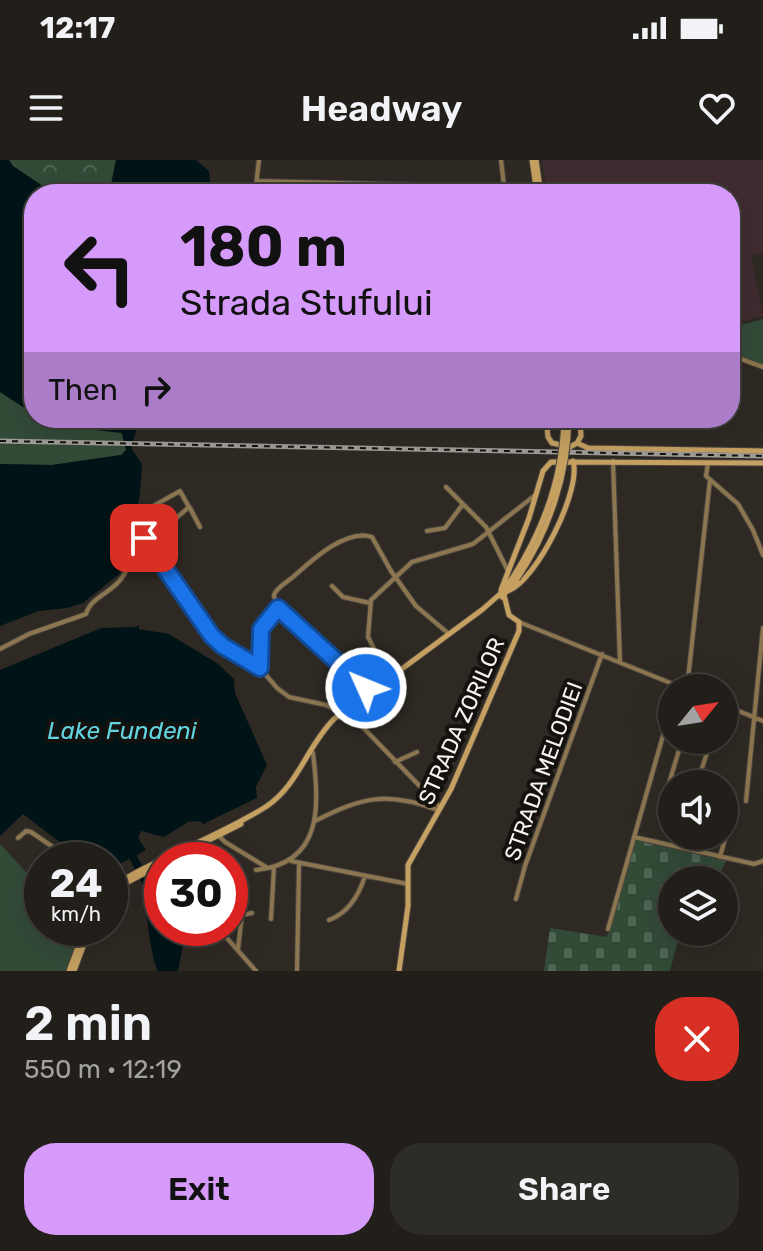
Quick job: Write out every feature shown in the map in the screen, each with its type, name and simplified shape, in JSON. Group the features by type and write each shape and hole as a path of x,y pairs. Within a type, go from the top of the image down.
{"main road":[{"path":"534,160 538,184"},
{"path":"547,428 552,443 570,447 581,436 581,428"},
{"path":"201,842 264,811 279,800 293,786 328,730 345,712 503,594 534,539 554,486 565,428"},
{"path":"577,443 588,448 763,451"},
{"path":"519,622 509,615 503,594 513,576 543,471 548,464 554,461 763,463"},
{"path":"202,842 256,812 281,794 297,775 323,732 345,712 524,580 550,541 574,484 573,461"},
{"name":"STRADA ZORILOR","path":"399,971 408,906 410,860 440,809 519,631 519,622"},
{"path":"72,971 81,946"}],"street":[{"path":"257,184 259,160"},
{"path":"501,160 504,184"},
{"path":"257,181 380,184"},
{"path":"740,359 763,367"},
{"path":"613,461 620,662"},
{"path":"708,462 705,472 738,504 763,555"},
{"path":"683,674 710,480"},
{"path":"446,487 489,532 513,576"},
{"path":"0,649 29,634 85,615 89,605 116,585 125,574 141,513 179,491 200,527"},
{"path":"389,678 368,637 373,597 416,560 468,547 536,495"},
{"path":"427,531 445,528 463,504"},
{"path":"174,520 189,507"},
{"path":"138,532 216,641 260,668 289,697 345,712 440,809"},
{"path":"370,692 278,608 274,595 327,548 359,536 372,537 419,610 449,634"},
{"path":"332,586 343,597 370,603"},
{"path":"260,668 261,629 278,608"},
{"path":"519,622 658,678"},
{"path":"746,801 763,628"},
{"name":"STRADA MELODIEI","path":"516,899 525,866 602,654"},
{"path":"738,711 763,721"},
{"path":"395,762 417,752"},
{"path":"256,870 291,861 303,847 315,821 317,804 313,753"},
{"path":"608,929 658,753"},
{"path":"315,821 373,798 440,809"},
{"path":"18,838 26,831 46,842"},
{"path":"216,834 271,868"},
{"path":"634,837 732,860 754,864 763,861"},
{"path":"720,857 722,850"},
{"path":"291,861 408,884"},
{"path":"297,971 299,864"},
{"path":"271,868 271,919"},
{"path":"329,920 354,901 365,876"},
{"path":"238,949 242,915 252,913"},
{"path":"235,946 256,971"}],"shaded area":[{"path":"542,160 763,160 763,253 751,256 763,316 740,322 740,184 546,184"}],"green space":[{"path":"9,160 116,160 111,184 40,184"},
{"path":"763,319 763,364 740,357 740,325"},
{"path":"0,392 24,408 24,428 121,432 126,450 121,455 52,465 0,464"},
{"path":"635,840 658,845 658,850 678,850 726,861 723,866 658,866 658,946 676,946 670,971 544,971 550,928 607,937"},
{"path":"0,844 24,870 24,946 76,946 66,971 0,971"}],"water":[{"path":"0,160 9,160 40,184 24,184 24,408 0,392"},
{"path":"116,160 196,160 209,171 210,184 111,184"},
{"path":"77,428 137,428 131,448 142,464 140,494 134,523 128,531 129,554 119,574 83,603 39,611 0,626 0,464 52,465 121,455 126,450 122,433"},
{"name":"Lake Fundeni","path":"139,625 139,629 169,634 218,664 234,679 235,693 267,765 256,787 257,798 203,824 200,821 188,822 164,837 141,831 138,838 144,851 128,860 128,842 60,842 23,814 0,836 0,670 101,628"},
{"path":"151,946 183,946 178,971 158,971"}],"waterway":[{"path":"128,847 144,878"}],"railway":[{"path":"0,441 763,456"}],"route":[{"path":"144,538 212,636 223,646 260,668 261,629 278,608 366,688"}]}
